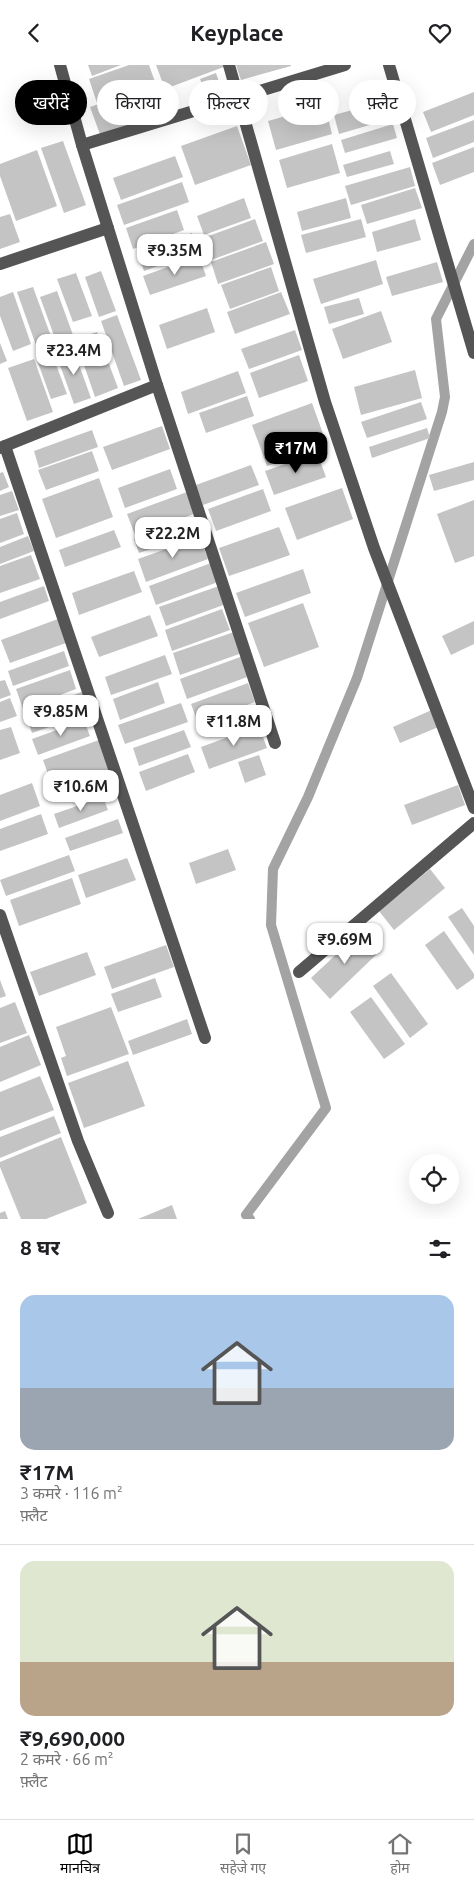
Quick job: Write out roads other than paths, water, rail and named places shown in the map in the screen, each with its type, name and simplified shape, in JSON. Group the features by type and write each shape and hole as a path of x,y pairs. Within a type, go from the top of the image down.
{"street":[{"path":"60,65 82,145 158,385 276,743"},
{"path":"229,65 234,80"},
{"path":"268,88 345,65"},
{"path":"389,65 474,353"},
{"path":"82,145 189,112"},
{"path":"247,125 325,402 374,548 474,808"},
{"path":"0,264 108,228"},
{"path":"158,385 3,447 205,1038"},
{"path":"299,972 474,823"},
{"path":"0,915 78,1141 108,1213"}],"waterway":[{"path":"250,1219 246,1215 326,1108 271,925 273,869 308,797 357,678 442,412 445,397 436,319 474,244"}]}
